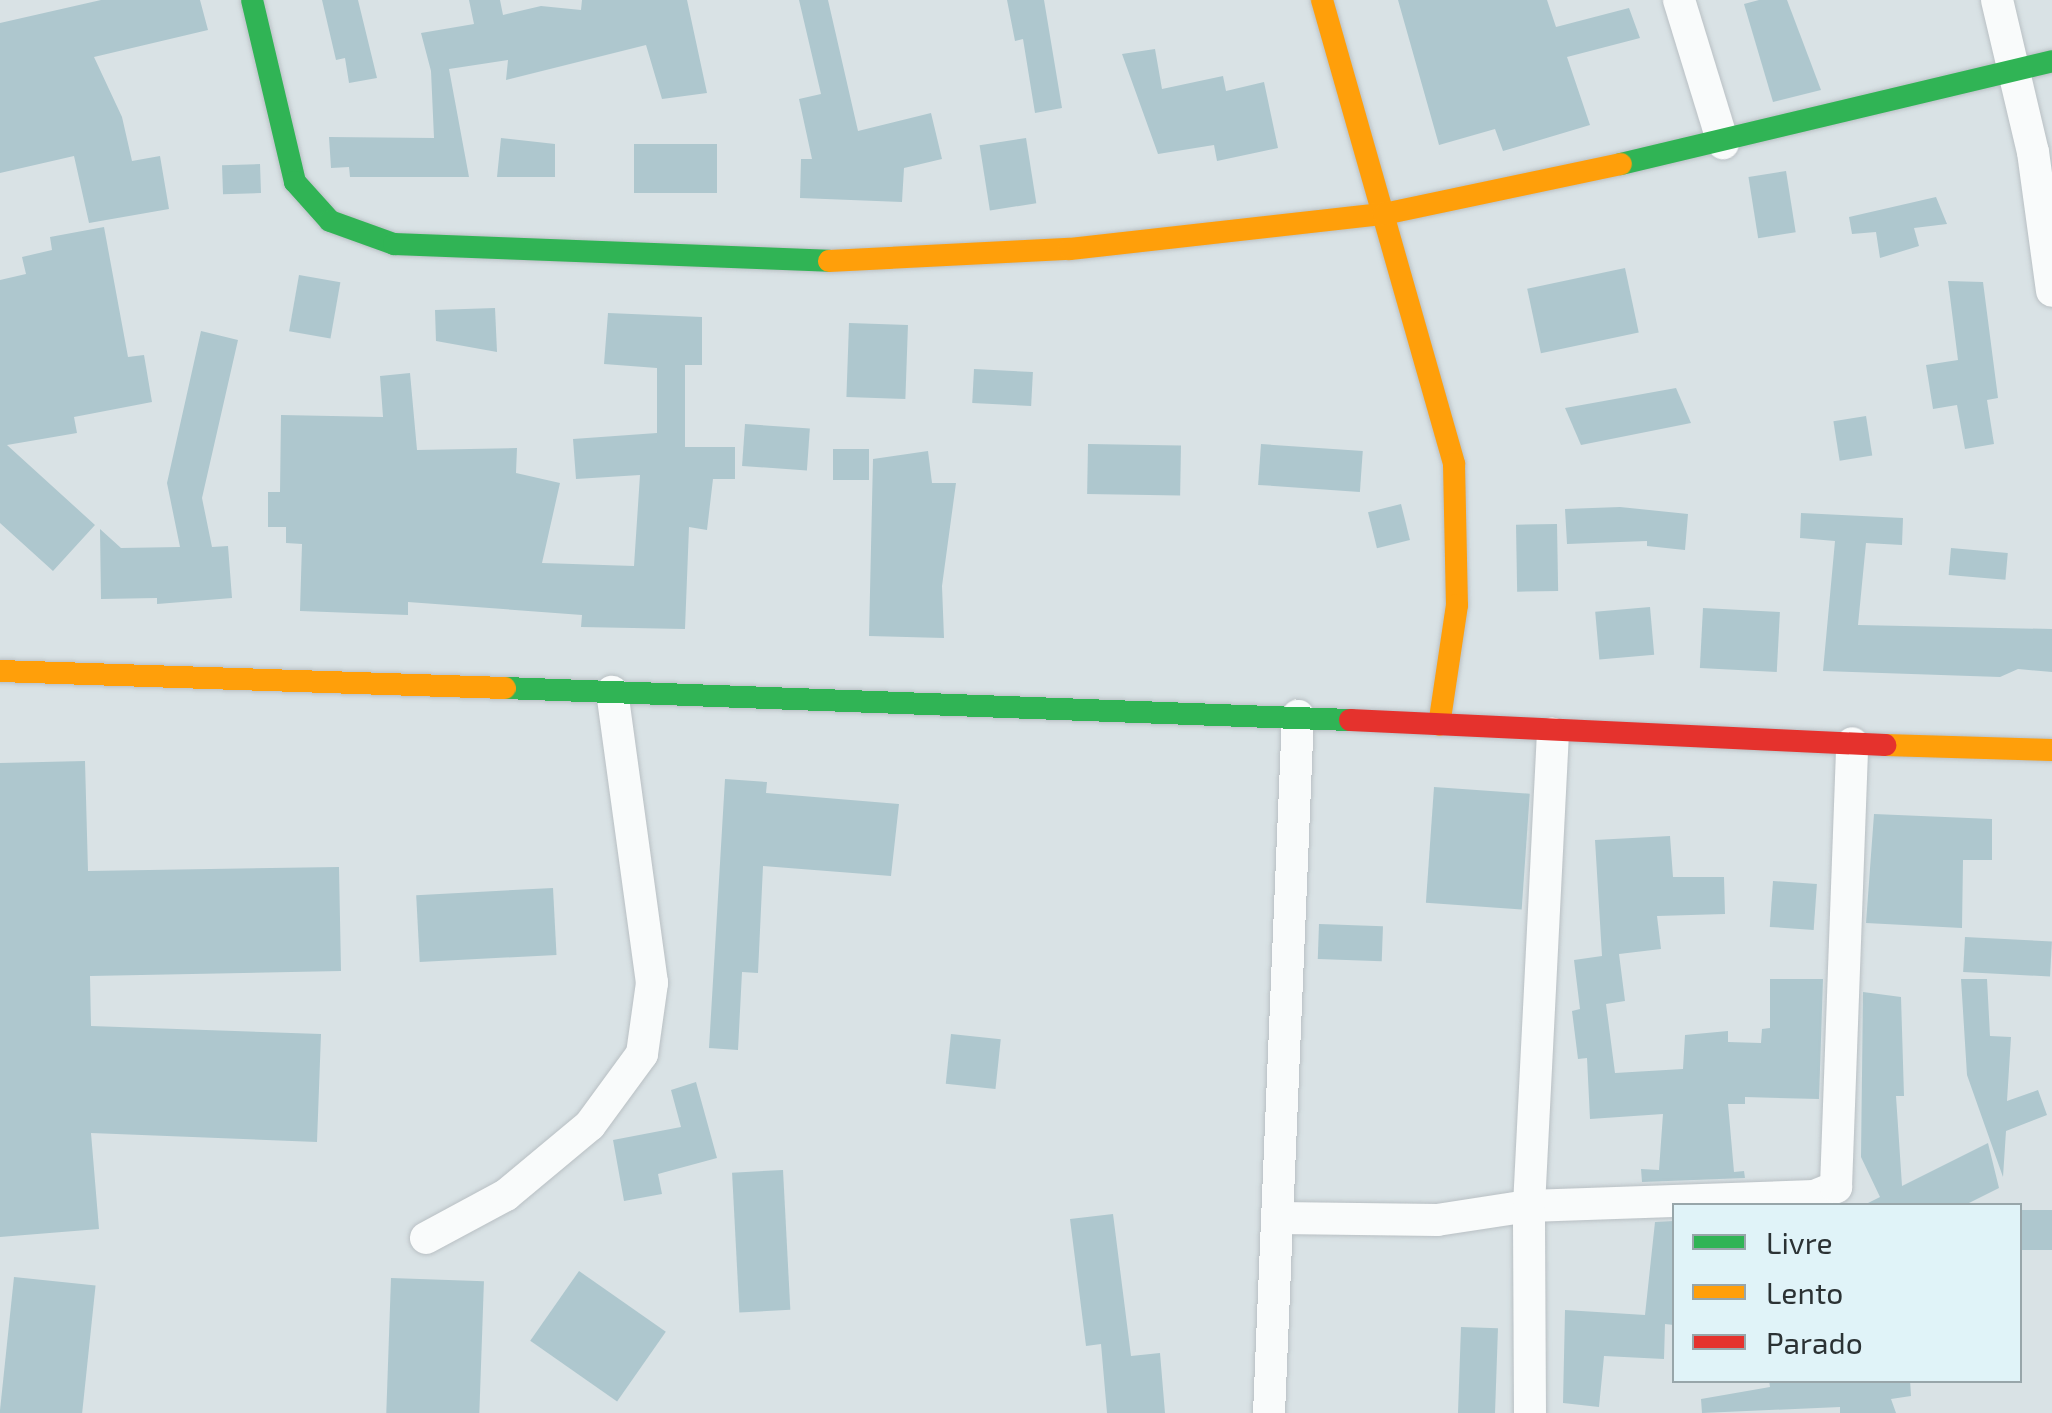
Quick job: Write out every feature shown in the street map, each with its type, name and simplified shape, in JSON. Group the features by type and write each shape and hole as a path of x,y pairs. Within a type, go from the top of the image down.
{"street":[{"path":"252,0 295,182 330,220 394,244 824,261 1070,248 1384,214 1724,144 2052,61"},
{"path":"1322,0 1454,464 1457,604 1439,725"},
{"path":"1679,0 1724,144"},
{"path":"1997,0 2033,152 2052,291"},
{"path":"0,671 1298,716 1553,734 2052,750"},
{"path":"426,1238 506,1195 590,1125 642,1054 652,983 612,692"},
{"path":"1269,1413 1298,716"},
{"path":"1530,1413 1529,1206 1553,734"},
{"path":"1279,1218 1436,1220 1529,1206 1814,1196 1836,1187 1852,743"}],"building":[{"path":"101,0 200,0 208,30 94,57 122,117 132,161 160,156 169,209 89,223 74,156 0,173 0,23"},
{"path":"322,0 358,0 377,78 349,83 345,58 336,60"},
{"path":"469,0 500,0 503,15 541,6 581,10 582,0 687,0 707,93 662,99 646,45 506,80 508,60 449,69 469,177 350,177 349,167 331,168 329,137 434,138 431,71 421,33 474,24"},
{"path":"799,0 828,0 858,131 931,113 942,159 904,168 902,202 800,198 801,159 812,159 799,99 821,94"},
{"path":"1007,0 1044,0 1062,108 1035,113 1023,39 1015,41"},
{"path":"1398,0 1547,0 1556,27 1629,8 1640,38 1567,57 1590,125 1503,151 1495,129 1439,145"},
{"path":"1787,0 1821,90 1773,102 1744,4"},
{"path":"1155,49 1162,89 1223,76 1226,91 1264,82 1278,148 1217,161 1214,145 1158,154 1122,54"},
{"path":"501,138 555,144 555,177 497,177"},
{"path":"1026,138 1036,203 990,211 980,145"},
{"path":"634,144 717,144 717,193 634,193"},
{"path":"260,164 261,193 223,194 222,165"},
{"path":"1786,171 1796,232 1758,238 1748,177"},
{"path":"1936,197 1947,224 1914,228 1919,246 1880,258 1876,232 1852,234 1849,217"},
{"path":"104,227 128,357 144,355 152,402 74,417 77,433 7,445 95,525 53,571 0,523 0,280 26,274 22,257 52,250 50,237"},
{"path":"1625,268 1639,333 1541,353 1527,289"},
{"path":"299,275 340,282 330,338 289,331"},
{"path":"1948,281 1983,282 1998,398 1987,400 1994,444 1965,449 1957,405 1933,409 1926,365 1958,360"},
{"path":"495,308 497,352 436,341 435,310"},
{"path":"608,313 702,317 702,365 685,365 685,447 735,447 735,479 713,479 707,530 689,527 685,629 581,627 582,615 408,602 408,615 300,611 302,544 286,543 286,527 268,527 268,492 280,492 281,415 383,417 380,376 410,373 417,450 517,448 516,473 560,483 542,563 634,566 640,475 576,479 573,439 657,433 657,368 604,364"},
{"path":"849,323 908,325 905,399 846,397"},
{"path":"201,331 238,340 202,498 212,547 228,546 232,598 157,604 157,598 101,599 100,529 121,548 180,547 167,483"},
{"path":"974,369 1033,372 1031,406 972,403"},
{"path":"1676,388 1691,423 1581,445 1565,408"},
{"path":"1866,416 1872,456 1840,461 1833,421"},
{"path":"745,424 810,429 807,470 742,466"},
{"path":"1088,444 1181,446 1180,496 1087,494"},
{"path":"1261,444 1363,451 1360,492 1258,485"},
{"path":"833,449 869,449 869,480 833,480"},
{"path":"928,451 932,483 956,483 942,586 944,638 869,636 873,459"},
{"path":"1401,504 1410,540 1377,548 1368,512"},
{"path":"1620,507 1688,514 1685,550 1647,546 1647,541 1567,544 1565,509"},
{"path":"1801,513 1903,518 1902,545 1866,543 1858,625 2052,629 2052,672 2018,669 2000,677 1823,671 1835,541 1800,538"},
{"path":"1557,524 1558,591 1517,592 1516,525"},
{"path":"1951,548 2008,553 2005,580 1949,575"},
{"path":"1650,607 1654,655 1599,660 1595,612"},
{"path":"1703,608 1780,612 1777,672 1700,668"},
{"path":"85,761 88,871 339,867 341,971 90,976 91,1026 321,1034 317,1142 91,1133 99,1229 0,1237 0,763"},
{"path":"725,779 767,782 766,793 899,804 891,876 763,866 758,973 742,972 738,1050 709,1048"},
{"path":"1434,787 1530,794 1522,909 1426,903"},
{"path":"1874,814 1992,819 1992,860 1963,860 1962,928 1866,923"},
{"path":"1670,836 1673,877 1724,877 1725,914 1657,916 1661,949 1619,954 1625,1001 1606,1004 1615,1073 1683,1069 1685,1035 1728,1031 1728,1042 1761,1043 1762,1029 1770,1028 1770,979 1823,979 1819,1099 1745,1097 1745,1104 1728,1104 1734,1172 1744,1171 1745,1178 1642,1182 1641,1169 1659,1170 1663,1114 1590,1119 1587,1058 1578,1059 1572,1011 1580,1009 1574,960 1602,956 1595,840"},
{"path":"1773,881 1817,884 1814,930 1770,927"},
{"path":"553,888 557,955 420,962 416,895"},
{"path":"1319,924 1383,926 1382,961 1318,959"},
{"path":"1965,937 2052,942 2050,977 1963,972"},
{"path":"1961,979 1987,979 1990,1036 2011,1037 2007,1101 2038,1090 2047,1115 2006,1131 2003,1177 1967,1075"},
{"path":"1863,992 1901,997 1904,1096 1896,1096 1902,1186 1988,1143 1999,1188 1969,1203 1868,1203 1880,1197 1861,1157"},
{"path":"951,1034 1001,1039 995,1089 946,1084"},
{"path":"696,1082 717,1158 658,1174 662,1194 624,1201 613,1140 681,1127 671,1090"},
{"path":"783,1170 790,1310 739,1312 732,1173"},
{"path":"2022,1210 2052,1210 2052,1250 2022,1250"},
{"path":"1113,1214 1131,1356 1160,1353 1165,1413 1107,1413 1101,1344 1086,1346 1070,1219"},
{"path":"1672,1221 1672,1325 1665,1324 1664,1359 1604,1356 1599,1407 1563,1403 1565,1310 1645,1315 1655,1222"},
{"path":"579,1271 666,1332 617,1401 530,1341"},
{"path":"14,1277 96,1286 82,1413 0,1413"},
{"path":"391,1278 484,1281 479,1413 386,1413"},
{"path":"1461,1327 1498,1328 1495,1413 1458,1413"},
{"path":"1769,1383 1910,1383 1911,1396 1891,1399 1896,1413 1840,1413 1840,1407 1702,1413 1701,1399 1770,1387"}],"traffic: fast":[{"path":"252,0 295,182 330,221 394,244 829,261"},
{"path":"1621,164 2052,61"},
{"path":"505,688 1350,720"}],"traffic: slow":[{"path":"1322,0 1454,464 1457,605 1439,725"},
{"path":"829,261 1070,249 1384,214 1621,164"},
{"path":"0,671 505,688"},
{"path":"1885,745 2052,750"}],"traffic: jam":[{"path":"1350,720 1885,745"}]}
